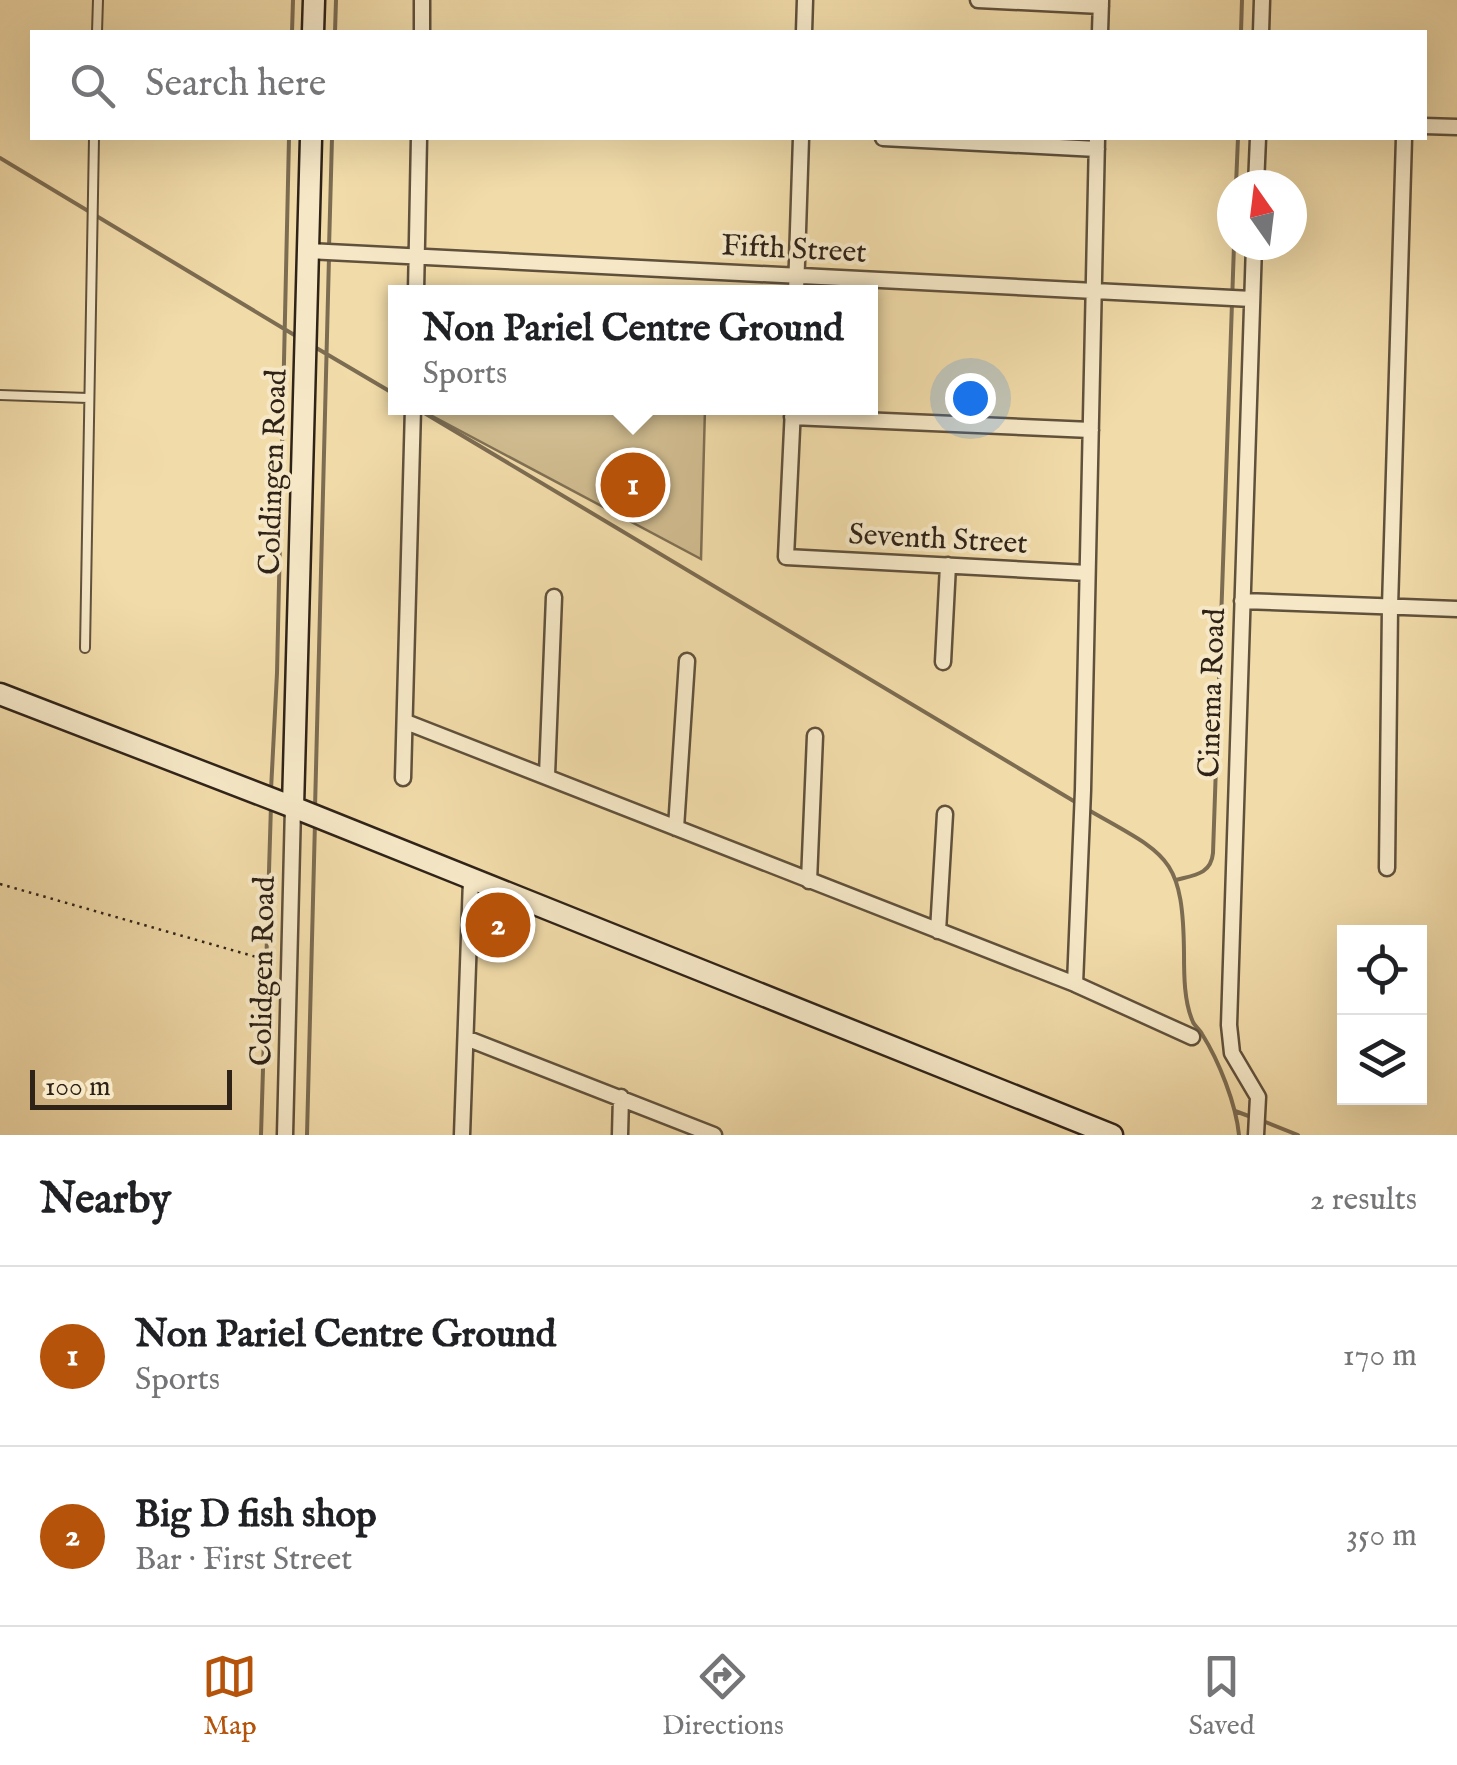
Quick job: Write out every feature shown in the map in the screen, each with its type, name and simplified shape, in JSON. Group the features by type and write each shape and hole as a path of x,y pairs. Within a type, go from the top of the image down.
{"main road":[{"path":"313,30 314,0"},
{"name":"Coldingen Road","path":"293,808 320,251 310,140"},
{"path":"0,694 1112,1135"}],"street":[{"path":"422,0 422,30"},
{"path":"804,30 805,0"},
{"path":"978,0 1101,3 1100,30"},
{"path":"1261,30 1262,0"},
{"path":"1427,126 1457,127"},
{"path":"416,285 419,140"},
{"path":"796,285 801,140"},
{"path":"955,140 1097,144 1075,984"},
{"path":"1257,170 1258,140"},
{"path":"1388,868 1390,607 1404,140"},
{"name":"Fifth Street","path":"320,251 1252,299"},
{"name":"Cinema Road","path":"1253,260 1229,1025 1232,1054 1258,1097 1256,1135"},
{"path":"403,778 413,415"},
{"name":"Seventh Street","path":"793,415 786,558 1087,573"},
{"path":"842,415 1090,430"},
{"path":"943,662 948,565"},
{"path":"547,775 554,597"},
{"path":"1242,600 1457,609"},
{"path":"676,828 687,661"},
{"path":"406,722 1075,984 1192,1037"},
{"path":"809,881 815,736"},
{"name":"Colidgen Road","path":"286,1135 293,808"},
{"path":"938,931 945,814"},
{"path":"462,1135 472,880"},
{"path":"466,1038 714,1135"},
{"path":"620,1135 621,1097"}],"lane":[{"path":"97,30 98,0"},
{"path":"85,648 94,140"},
{"path":"0,395 88,398"}],"path":[{"path":"0,884 290,967"}],"shaded area":[{"path":"431,415 705,415 701,559"}],"waterway":[{"path":"292,30 293,0"},
{"path":"335,30 336,0"},
{"path":"1241,30 1242,0"},
{"path":"271,790 289,140"},
{"path":"329,248 332,140"},
{"path":"1237,170 1238,140"},
{"path":"0,158 296,336"},
{"path":"315,808 329,257"},
{"path":"1176,880 1205,869 1213,853 1233,260"},
{"path":"313,346 388,390"},
{"path":"428,415 1077,803"},
{"path":"261,1135 271,805"},
{"path":"1085,808 1152,848 1174,876 1183,920 1188,1006 1226,1083 1239,1135"},
{"path":"307,1135 315,822"},
{"path":"1235,1111 1254,1118"},
{"path":"1263,1121 1298,1135"}],"place":[{"name":"Non Pariel Centre Ground","path":"633,485"},
{"name":"Big D fish shop","path":"498,925"}]}
